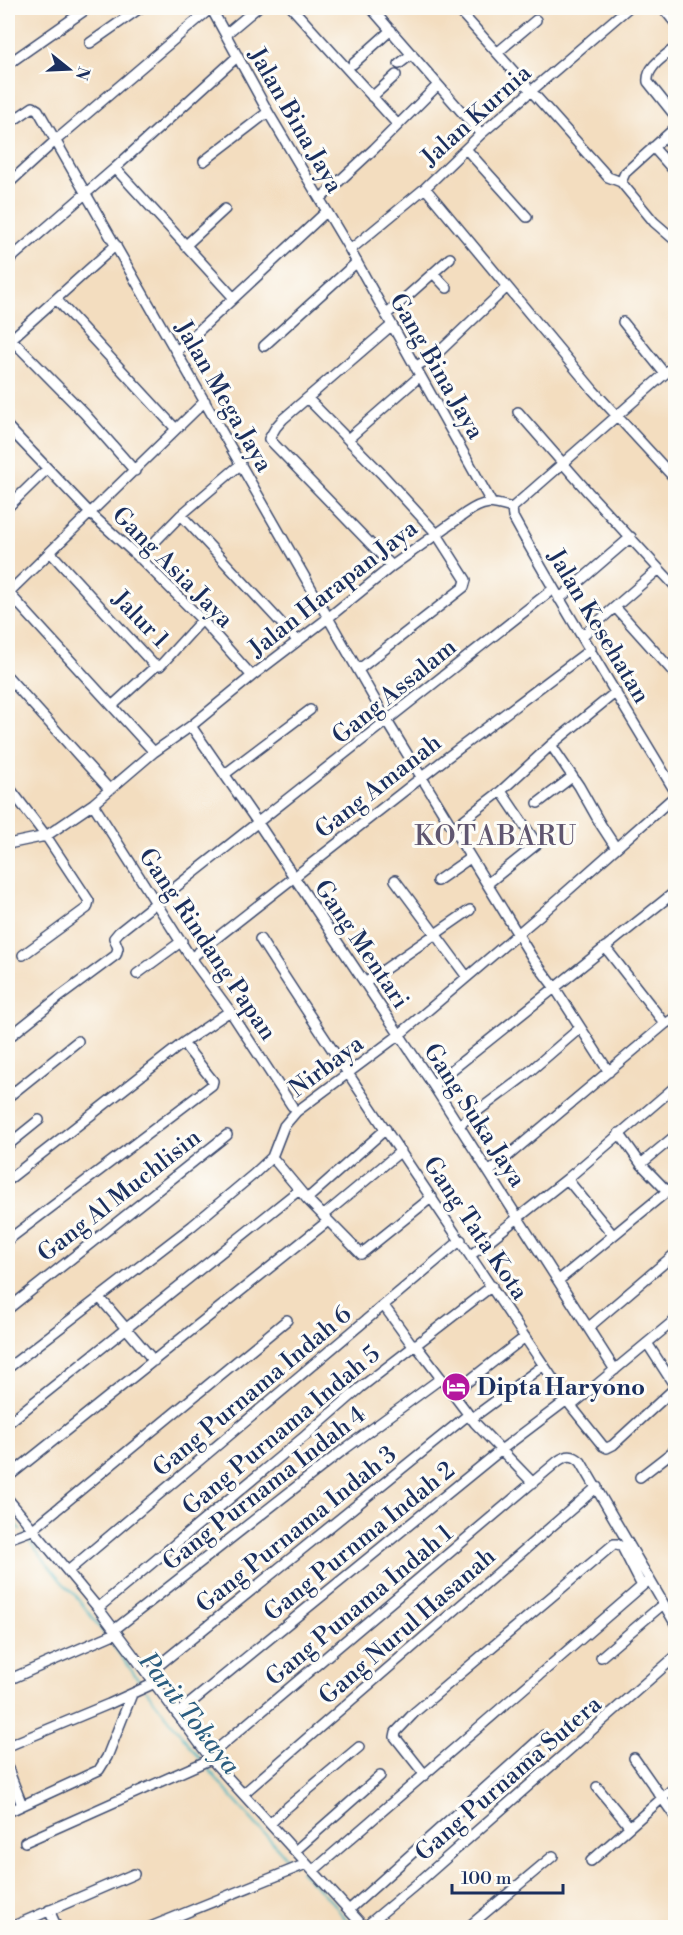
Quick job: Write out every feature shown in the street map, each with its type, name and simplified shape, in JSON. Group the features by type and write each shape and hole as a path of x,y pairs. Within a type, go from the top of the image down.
{"street":[{"path":"8,64 88,8"},
{"path":"90,43 140,8"},
{"path":"8,184 211,8"},
{"name":"Jalan Bina Jaya","path":"211,8 268,112 350,250"},
{"path":"226,34 257,8"},
{"path":"292,8 398,125"},
{"path":"370,8 481,134"},
{"path":"457,8 608,177 621,182 654,222 675,241"},
{"name":"Jalan Kurnia","path":"350,250 425,188 481,134 628,8"},
{"path":"663,8 675,24"},
{"path":"498,52 536,20"},
{"path":"353,64 391,30"},
{"path":"675,47 653,67 648,76 648,82 675,117"},
{"path":"399,63 412,54"},
{"path":"8,261 238,56"},
{"path":"372,96 396,75"},
{"path":"320,199 438,86"},
{"name":"Jalan Mega Jaya","path":"8,124 36,107 87,192 387,721 532,959 555,988 609,1072"},
{"path":"204,161 268,112"},
{"path":"621,182 622,176 675,127"},
{"path":"653,147 675,173"},
{"path":"466,149 527,217"},
{"path":"115,168 234,298"},
{"path":"425,188 593,390 675,480"},
{"path":"185,246 225,209"},
{"path":"177,351 326,212"},
{"path":"116,245 9,341 84,413 135,471"},
{"name":"Gang Bina Jaya","path":"350,250 490,502"},
{"path":"386,315 450,258"},
{"path":"264,346 357,262"},
{"path":"433,273 447,288"},
{"path":"348,439 506,288"},
{"path":"56,299 176,429"},
{"path":"623,322 665,374"},
{"path":"392,326 276,427 269,439 392,566"},
{"path":"490,502 512,508 675,364"},
{"path":"308,399 436,533 466,580 464,587 358,670"},
{"path":"154,752 8,593 205,401"},
{"path":"518,412 675,587"},
{"name":"Gang Asia Jaya","path":"8,427 91,514 202,620 252,676"},
{"path":"139,558 181,514 241,465"},
{"path":"8,507 47,469"},
{"name":"Jalan Harapan Jaya","path":"8,844 46,836 93,804 154,752 191,726 392,566 478,505 490,502"},
{"name":"Jalan Kesehatan","path":"512,508 513,516 553,589 591,649 675,794"},
{"path":"181,514 297,640"},
{"path":"560,599 631,537"},
{"name":"Jalur 1","path":"51,553 157,665 160,666 202,620"},
{"path":"582,636 659,569"},
{"name":"Gang Assalam","path":"8,1038 57,998 116,955 118,948 115,936 553,589"},
{"path":"615,607 675,675"},
{"name":"Gang Amanah","path":"191,958 422,776 591,649"},
{"path":"112,706 157,665"},
{"path":"8,677 109,789"},
{"path":"453,828 501,791 551,745 616,692"},
{"path":"225,774 310,710"},
{"name":"Gang Mentari","path":"191,726 399,1035"},
{"path":"551,745 616,848"},
{"path":"538,803 572,777"},
{"path":"8,786 46,836 90,904 23,955"},
{"path":"487,884 537,844 501,791"},
{"name":"Nirbaya","path":"8,1368 210,1211 272,1157 284,1126 294,1109 347,1074 399,1035 518,934 675,794"},
{"name":"Gang Rindang Papan","path":"93,804 191,958 230,1011 294,1109"},
{"path":"437,881 470,858"},
{"path":"395,880 467,977"},
{"path":"433,1085 672,893 675,905"},
{"path":"365,983 470,910"},
{"name":"Gang Tata Kota","path":"260,939 347,1074 569,1403 604,1447 612,1445 675,1387"},
{"path":"137,974 182,941"},
{"path":"605,947 665,1024"},
{"path":"8,1180 183,1043 230,1011"},
{"path":"489,1172 675,1017"},
{"path":"459,1125 522,1077 580,1028"},
{"name":"Gang Suka Jaya","path":"399,1035 615,1370"},
{"path":"8,1097 78,1041"},
{"path":"8,1240 212,1085 213,1081 183,1043"},
{"path":"471,1255 567,1179 675,1086"},
{"path":"8,1144 39,1120"},
{"path":"307,1199 386,1129"},
{"path":"620,1133 641,1164 667,1191"},
{"name":"Gang Al Muchlisin","path":"8,1309 227,1135"},
{"path":"641,1164 675,1135"},
{"path":"8,1477 154,1361 326,1219 401,1151"},
{"path":"272,1157 307,1199 361,1254 432,1197"},
{"path":"567,1179 614,1234"},
{"path":"559,1280 675,1184"},
{"path":"8,1423 299,1190"},
{"name":"Gang Purnama Indah 6","path":"68,1571 461,1240"},
{"path":"589,1327 675,1253"},
{"name":"Gang Purnama Indah 5","path":"98,1608 360,1388 492,1286"},
{"path":"100,1298 154,1361"},
{"path":"384,1306 470,1417 533,1483"},
{"name":"Gang Purnma Indah 2","path":"177,1714 501,1450 615,1370 675,1319"},
{"path":"8,1539 26,1532 287,1320"},
{"path":"452,1394 525,1337"},
{"path":"647,1343 675,1387"},
{"name":"Gang Purnama Indah 3","path":"148,1674 470,1417 544,1365"},
{"name":"Gang Purnama Indah 4","path":"8,1680 111,1634 342,1450 440,1379"},
{"path":"640,1477 675,1449"},
{"name":"Gang Punama Indah 1","path":"25,1842 207,1760 566,1456 571,1456 581,1462 597,1487"},
{"path":"597,1487 645,1583"},
{"name":"Gang Nurul Hasanah","path":"243,1794 597,1487"},
{"path":"8,1499 26,1532 68,1571 98,1608 111,1634 148,1674 144,1689 99,1770 8,1812"},
{"path":"425,1775 395,1737 396,1732 415,1712 612,1545 617,1544 622,1547 675,1625"},
{"path":"148,1928 304,1868 425,1775 645,1583"},
{"path":"601,1657 662,1605"},
{"name":"Gang Purnama Sutera","path":"365,1927 675,1656"},
{"path":"144,1689 177,1714 207,1760 243,1794 295,1851 304,1868 350,1909 365,1927"},
{"path":"8,1746 144,1689"},
{"path":"350,1909 544,1735"},
{"path":"270,1824 359,1747"},
{"path":"634,1758 675,1818"},
{"path":"8,1769 22,1806"},
{"path":"295,1851 380,1776"},
{"path":"591,1861 675,1786"},
{"path":"597,1787 629,1826"},
{"path":"467,1928 554,1856"},
{"path":"9,1928 134,1874"},
{"path":"49,1910 57,1928"}],"waterway":[{"name":"Parit Tokaya","path":"8,1514 21,1530"},
{"name":"Parit Tokaya","path":"24,1535 60,1580 77,1597 105,1635"},
{"name":"Parit Tokaya","path":"109,1640 143,1686"},
{"name":"Parit Tokaya","path":"146,1690 202,1761"},
{"name":"Parit Tokaya","path":"206,1766 293,1865"},
{"name":"Parit Tokaya","path":"300,1871 334,1904 352,1928"}],"place":[{"name":"Dipta Haryono","path":"456,1387"}],"district":[{"name":"KOTABARU","path":"496,836"}]}
